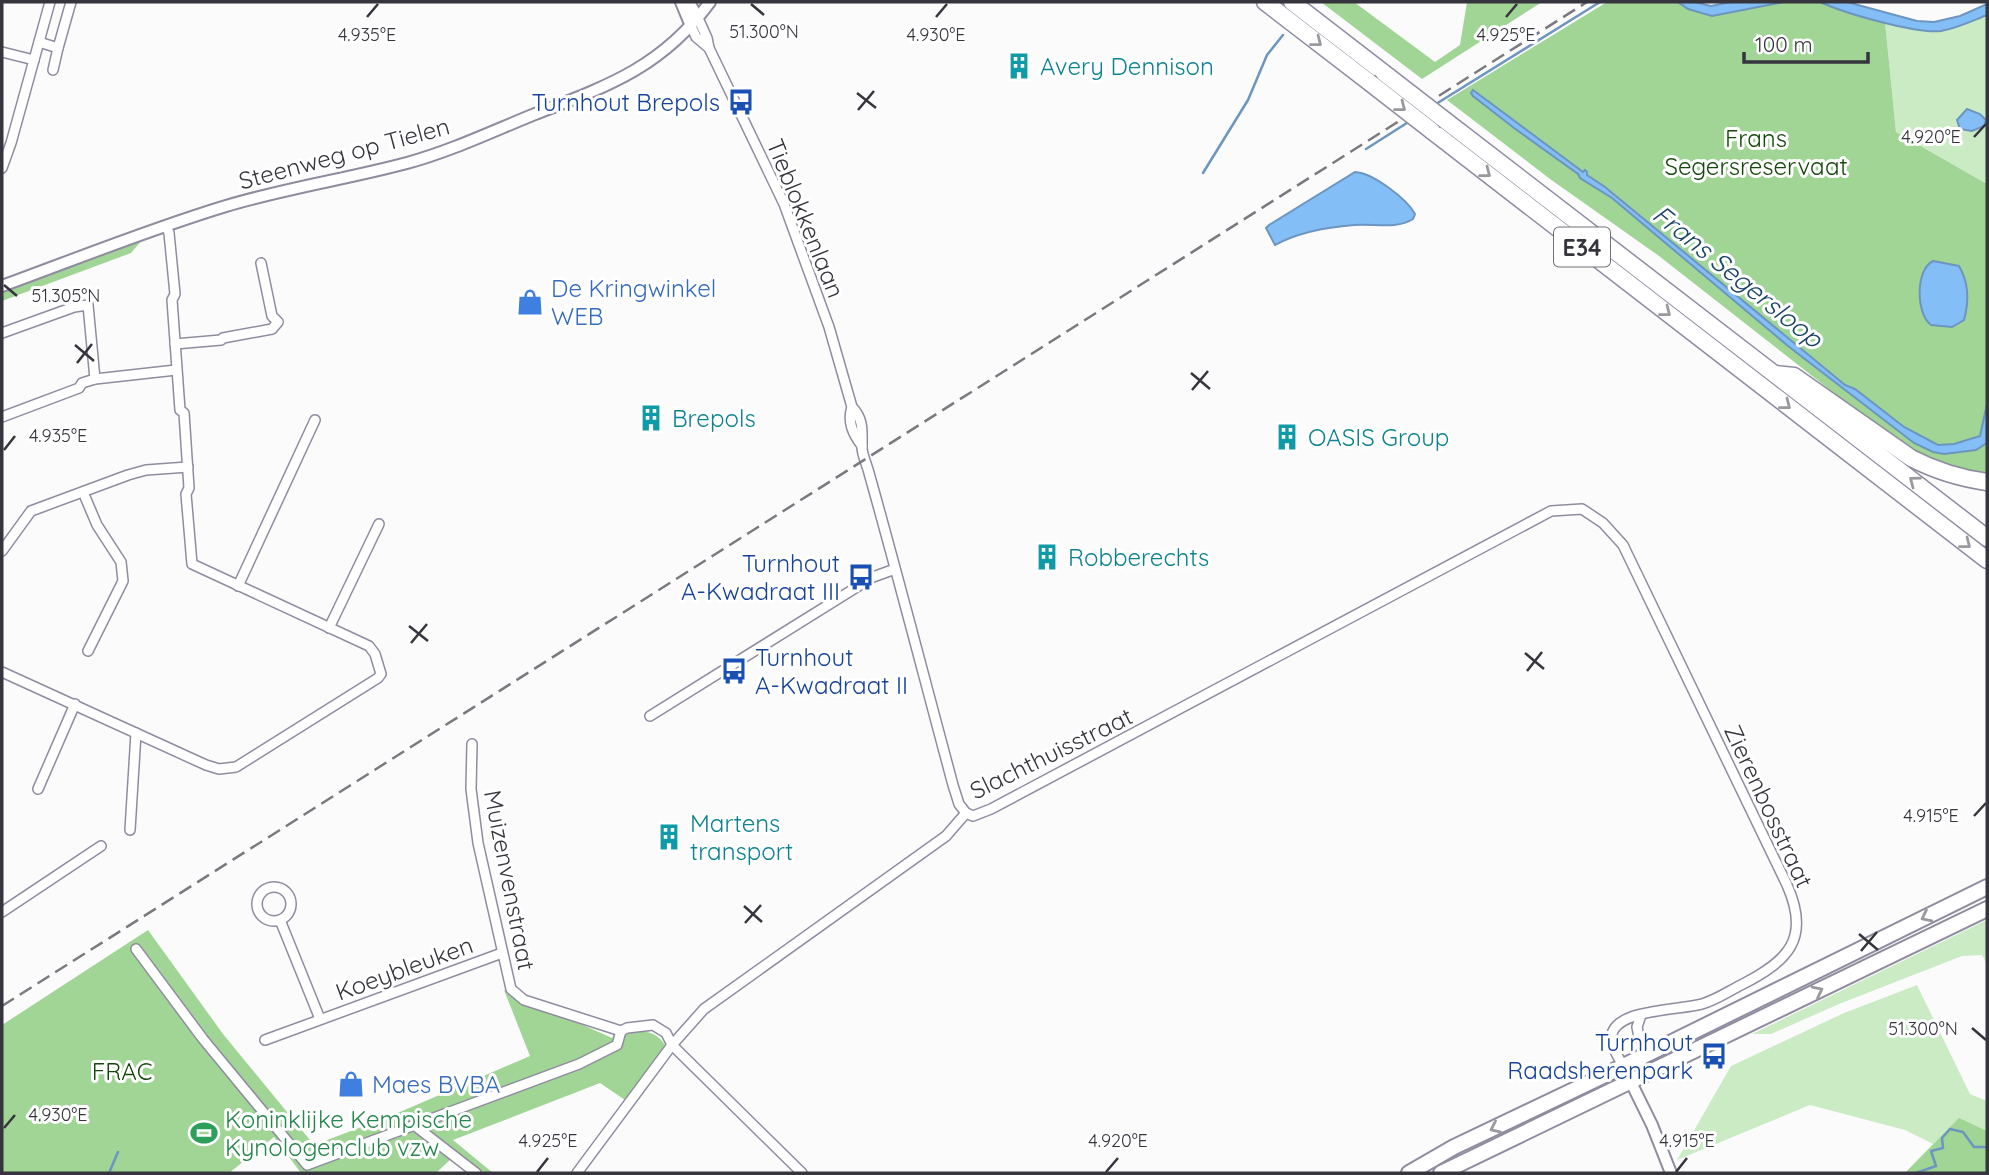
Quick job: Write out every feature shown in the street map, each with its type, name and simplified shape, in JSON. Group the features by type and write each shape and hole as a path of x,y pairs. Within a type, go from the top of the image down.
{"highway":[{"name":"E34","path":"1265,2 1987,560"},
{"name":"E34","path":"1292,2 1987,538"},
{"name":"E34","path":"1773,374 1794,376 1900,450 1931,468 1957,478 1987,482"}],"main road":[{"path":"1409,1173 1454,1147 1987,887"},
{"path":"1441,1173 1987,909"}],"street":[{"path":"2,168 50,2"},
{"path":"53,70 71,2"},
{"path":"681,2 694,22"},
{"path":"689,2 694,22"},
{"name":"Steenweg op Tielen","path":"2,286 225,206 408,163 595,91 632,74 668,48 710,2"},
{"name":"Tieblokkenlaan","path":"694,22 696,37 709,48 784,204 822,306 852,407 863,426 862,446 953,785 959,804 966,813"},
{"path":"39,43 58,48"},
{"path":"2,52 34,61"},
{"path":"2,671 219,769 236,766 381,674 372,648 192,564 186,494 189,488 184,413 180,410 176,370 172,300 175,294 166,226"},
{"path":"175,344 222,340 272,329 278,322 272,316 261,263"},
{"path":"2,333 74,307 88,305 95,379"},
{"path":"2,417 79,388 82,383 95,379 176,370"},
{"path":"238,586 315,420"},
{"path":"2,551 31,511 146,470 188,467"},
{"path":"83,492 97,525 121,562 123,581 88,651"},
{"name":"Zierenbosstraat","path":"1551,511 1582,509 1603,523 1623,545 1787,885 1797,912 1795,936 1788,952 1768,971 1702,1004 1621,1021 1612,1035 1623,1066"},
{"name":"Slachthuisstraat","path":"578,1173 672,1045 704,1009 946,836 966,813 973,816 991,809 1551,511"},
{"path":"329,628 379,524"},
{"path":"650,716 873,577 895,569"},
{"path":"38,789 75,704"},
{"path":"130,831 136,733"},
{"name":"Muizenvenstraat","path":"472,744 471,789 478,844 511,989 524,1000 621,1031 653,1025 666,1033 672,1045 802,1173"},
{"path":"2,912 101,846"},
{"name":"Koeybleuken","path":"281,920 320,1019"},
{"path":"136,949 203,1038 310,1169 414,1125 579,1064 617,1045 621,1031"},
{"name":"Koeybleuken","path":"265,1040 502,953"},
{"path":"1641,1015 1637,1027 1639,1037 1646,1042 1664,1046"},
{"path":"1623,1066 1671,1173"},
{"path":"414,1125 476,1173"}],"green space":[{"path":"1321,2 1354,2 1435,62 1460,45 1467,2 1542,2 1422,79"},
{"name":"Frans Segersreservaat","path":"1607,2 1678,2 1688,9 1722,14 1784,2 1820,2 1885,22 1896,132 1987,184 1987,474 1933,462 1880,429 1659,256 1550,179 1447,100"},
{"path":"1987,15 1987,184 1896,132 1885,22 1913,29 1937,30"},
{"path":"142,240 131,253 2,301 2,291"},
{"path":"1987,920 1987,964 1982,955 1962,956 1771,1034 1752,1034"},
{"name":"FRAC","path":"148,930 223,1034 314,1145 393,1115 530,1056 504,990 612,1038 615,1033 643,1031 655,1035 665,1045 625,1100 600,1083 453,1140 493,1173 470,1173 451,1159 436,1173 301,1173 274,1137 229,1173 2,1173 2,1025"},
{"path":"1917,985 1970,1094 1987,1101 1987,1173 1905,1173 1933,1144 1905,1130 1810,1105 1677,1160 1731,1066 1844,1013"},
{"path":"1959,1118 1987,1131 1987,1173 1905,1173"}],"water":[{"path":"1678,2 1711,6 1731,2 1784,2 1712,16 1688,9"},
{"path":"1820,2 1847,2 1917,21 1934,22 1960,16 1987,4 1987,15 1953,28 1930,31 1880,22"},
{"path":"1473,90 1583,172 1585,170 1587,175 1845,385 1855,389 1904,427 1938,445 1954,444 1980,436 1987,404 1987,443 1976,450 1944,454 1914,443 1788,346 1612,198 1580,178 1473,96"},
{"path":"1967,109 1980,114 1986,120 1984,126 1972,131 1960,129 1957,120"},
{"path":"1355,172 1371,177 1397,194 1415,214 1413,219 1392,225 1354,225 1324,229 1304,233 1275,245 1266,228 1269,225"},
{"path":"1933,261 1959,266 1965,279 1967,306 1964,320 1952,327 1931,325 1922,312 1921,282 1927,266"}],"waterway":[{"path":"1436,104 1600,2"},
{"path":"1203,173 1248,100 1267,55 1283,35"},
{"path":"1366,149 1410,121"},
{"path":"1916,1173 1936,1166 1931,1151 1943,1148 1942,1138 1950,1129 1963,1132 1974,1147 1987,1147"},
{"path":"109,1173 118,1152"},
{"path":"1987,1161 1987,1169"}],"railway":[{"path":"2,1006 1587,2"}],"place":[{"name":"Avery Dennison","path":"1019,66"},
{"name":"Turnhout Brepols","path":"741,102"},
{"name":"De Kringwinkel WEB","path":"530,302"},
{"name":"Brepols","path":"651,418"},
{"name":"OASIS Group","path":"1287,437"},
{"name":"Robberechts","path":"1047,557"},
{"name":"Turnhout A-Kwadraat III","path":"861,577"},
{"name":"Turnhout A-Kwadraat II","path":"734,671"},
{"name":"Martens transport","path":"669,837"},
{"name":"Turnhout Raadsherenpark","path":"1714,1056"},
{"name":"Maes BVBA","path":"351,1084"},
{"name":"Koninklijke Kempische Kynologenclub vzw","path":"204,1133"}],"water label":[{"name":"Frans Segersloop","path":"1738,276"}]}
